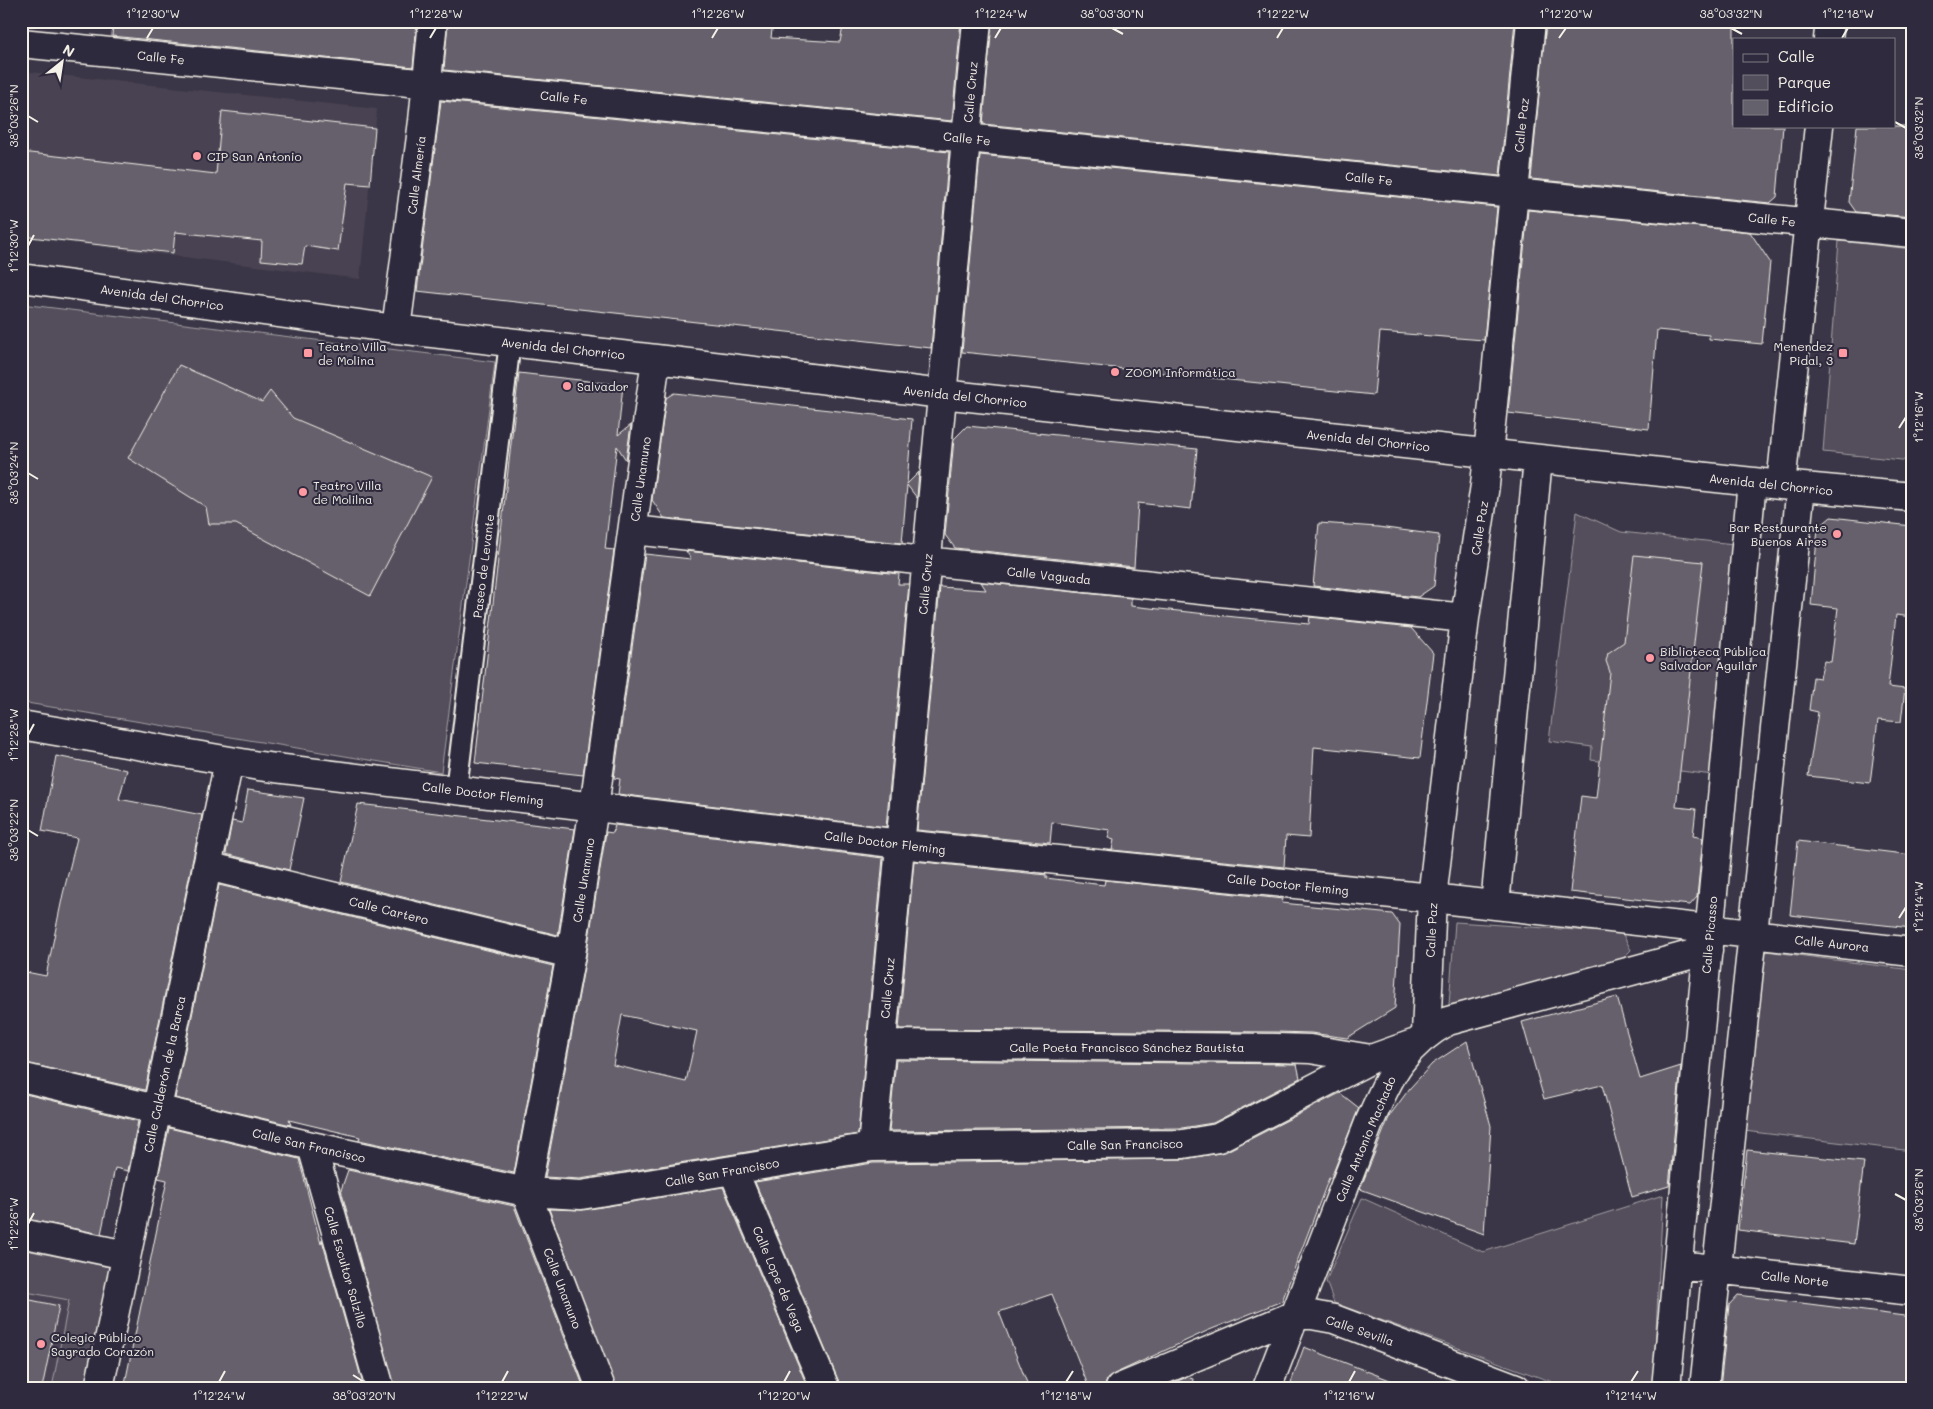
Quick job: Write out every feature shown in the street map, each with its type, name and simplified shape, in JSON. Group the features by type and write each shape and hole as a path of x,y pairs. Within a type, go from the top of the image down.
{"street":[{"name":"Calle Almería","path":"396,329 433,21"},
{"name":"Calle Cruz","path":"872,1148 977,21"},
{"name":"Calle Paz","path":"1420,1039 1432,898 1488,453 1531,21"},
{"path":"1828,38 1830,21"},
{"name":"Calle Fe","path":"21,43 1912,233"},
{"path":"1704,1388 1753,934 1791,486 1809,222 1819,128"},
{"name":"Avenida del Chorrico","path":"21,278 396,329 656,358 942,394 1752,482 1912,497"},
{"name":"Paseo de Levante","path":"456,790 510,342"},
{"name":"Calle Unamuno","path":"601,1388 526,1192 571,954 594,807 656,358"},
{"path":"1495,905 1538,459"},
{"name":"Calle Picasso","path":"1666,1388 1752,482"},
{"name":"Calle Vaguada","path":"633,530 1466,618"},
{"name":"Calle Doctor Fleming","path":"21,725 229,761 900,844 1495,905 1709,940 1753,934"},
{"name":"Calle Calderón de la Barca","path":"99,1388 229,761"},
{"name":"Calle Cartero","path":"208,866 571,954"},
{"name":"Calle Aurora","path":"1753,934 1912,952"},
{"name":"Calle Antonio Machado","path":"1267,1388 1369,1123 1386,1084 1400,1061 1420,1039 1448,1021 1709,940"},
{"name":"Calle San Francisco","path":"21,1077 312,1146 526,1192 581,1195 872,1148 1183,1144 1218,1138 1371,1059 1420,1039"},
{"name":"Calle Poeta Francisco Sánchez Bautista","path":"882,1044 1310,1049 1371,1059"},
{"name":"Calle Escultor Salzillo","path":"312,1146 380,1388"},
{"name":"Calle Lope de Vega","path":"733,1170 825,1388"},
{"path":"21,1233 126,1254"},
{"name":"Calle Norte","path":"1678,1265 1912,1291"},
{"name":"Calle Sevilla","path":"1120,1388 1295,1315 1312,1315 1334,1319 1516,1388"}],"shaded area":[{"name":"CIP San Antonio","path":"21,71 377,109 360,279 21,237"},
{"name":"Colegio Público Sagrado Corazón","path":"21,1291 70,1299 52,1388 21,1388"}],"green space":[{"path":"1839,241 1912,249 1912,461 1823,452"},
{"path":"21,304 495,362 441,772 21,702"},
{"path":"1577,512 1621,532 1734,544 1713,775 1591,760 1592,747 1549,741"},
{"path":"1455,922 1622,933 1631,950 1616,965 1449,1005"},
{"path":"1766,951 1912,970 1912,1151 1744,1131"},
{"path":"1663,1195 1653,1388 1569,1388 1334,1303 1326,1281 1362,1198 1483,1252"},
{"path":"21,1249 114,1268 87,1388 52,1388 69,1300 21,1291"}],"building":[{"path":"113,21 417,21 413,67 112,36"},
{"path":"448,21 773,21 771,38 840,42 844,21 961,21 952,121 444,70"},
{"path":"992,21 1515,21 1500,176 983,124"},
{"path":"1546,21 1734,21 1733,128 1783,128 1777,197 1770,203 1531,179"},
{"path":"441,101 949,152 931,348 417,291"},
{"path":"222,111 375,128 370,185 347,183 338,251 305,246 302,264 261,260 262,241 175,232 173,253 21,236 21,152 216,174"},
{"path":"1912,126 1912,217 1856,212 1849,202 1857,128"},
{"path":"980,155 1497,207 1484,340 1380,332 1374,395 962,352"},
{"path":"1528,210 1750,232 1770,262 1762,344 1709,339 1709,335 1657,330 1649,429 1508,413"},
{"name":"Teatro Villa de Molilna","path":"179,365 262,402 270,391 293,418 432,477 370,596 236,524 209,524 206,507 128,458"},
{"path":"519,373 623,385 618,435 631,425 626,460 617,446 605,549 614,550 583,775 475,763"},
{"path":"674,393 912,419 907,484 919,472 917,498 907,485 902,543 664,518 652,500 666,398"},
{"path":"967,426 1197,449 1191,509 1138,503 1134,567 955,548 945,535 954,439"},
{"path":"1831,517 1912,526 1912,617 1896,615 1888,687 1905,689 1901,722 1878,720 1870,783 1808,776 1818,712 1809,710 1813,677 1820,678 1824,661 1831,662 1838,608 1811,605 1818,528"},
{"path":"1319,523 1378,527 1439,535 1434,586 1418,597 1313,586"},
{"path":"686,551 899,574 898,584 909,584 886,827 618,794 620,779 614,778 645,554 691,559"},
{"path":"1634,555 1703,562 1676,807 1696,809 1693,836 1703,838 1697,897 1690,905 1570,892 1581,796 1596,798 1610,672 1606,661 1608,653 1624,642"},
{"path":"981,582 1131,598 1131,606 1309,624 1310,617 1411,628 1433,653 1420,758 1314,747 1309,838 1286,836 1284,867 1112,850 1114,840 1108,838 1110,830 1052,822 1050,843 917,830 940,587 986,590"},
{"path":"56,756 127,770 119,799 202,815 145,1090 21,1062 21,971 46,976 77,838 42,831"},
{"path":"248,790 304,798 289,870 226,854 232,821 242,823"},
{"path":"358,804 575,829 558,935 341,882"},
{"path":"615,825 883,858 858,1134 580,1179 545,1177 586,957 606,832 613,833","holes":["622,1015 697,1031 686,1082 613,1065"]},
{"path":"1798,841 1912,855 1912,928 1790,915"},
{"path":"914,861 1046,875 1046,878 1104,885 1105,880 1283,899 1282,903 1392,914 1400,925 1395,1008 1347,1038 1311,1033 1277,1032 899,1029"},
{"path":"219,885 553,966 514,1173 359,1140 360,1137 289,1120 291,1125 175,1098"},
{"path":"1617,997 1640,1079 1681,1066 1669,1186 1632,1197 1602,1085 1544,1099 1522,1022"},
{"path":"1467,1041 1491,1126 1484,1234 1360,1189 1390,1115 1410,1088 1432,1064"},
{"path":"896,1060 1297,1064 1300,1078 1213,1123 1182,1128 889,1131"},
{"path":"21,1093 138,1121 128,1171 115,1168 101,1234 21,1218"},
{"path":"1340,1093 1359,1108 1331,1178 1329,1178 1282,1301 1207,1331 1114,1374 1107,1379 1105,1388 1089,1388 1052,1294 999,1312 1029,1388 840,1388 755,1182 873,1163 1185,1159 1225,1152"},
{"path":"169,1128 299,1159 321,1244 322,1240 364,1388 124,1388 167,1180 158,1178"},
{"path":"1747,1150 1864,1162 1854,1244 1738,1230"},
{"path":"348,1170 514,1206 584,1388 395,1388 341,1190"},
{"path":"723,1187 808,1388 616,1388 549,1209 583,1210"},
{"path":"1738,1295 1912,1317 1912,1388 1720,1388 1729,1305"},
{"name":"Colegio Público Sagrado Corazón","path":"21,1298 59,1306 42,1388 21,1388"},
{"path":"1304,1347 1403,1385 1403,1388 1289,1388"},
{"path":"1187,1377 1193,1379 1192,1388 1161,1388"}],"place":[{"name":"CIP San Antonio","path":"197,156"},
{"name":"Teatro Villa de Molina","path":"308,353"},
{"name":"Menendez Pidal, 3","path":"1843,353"},
{"name":"ZOOM Informática","path":"1115,372"},
{"name":"Salvador","path":"567,386"},
{"name":"Teatro Villa de Molilna","path":"303,492"},
{"name":"Bar Restaurante Buenos Aires","path":"1837,534"},
{"name":"Biblioteca Pública Salvador Aguilar","path":"1650,658"},
{"name":"Colegio Público Sagrado Corazón","path":"41,1344"}]}
